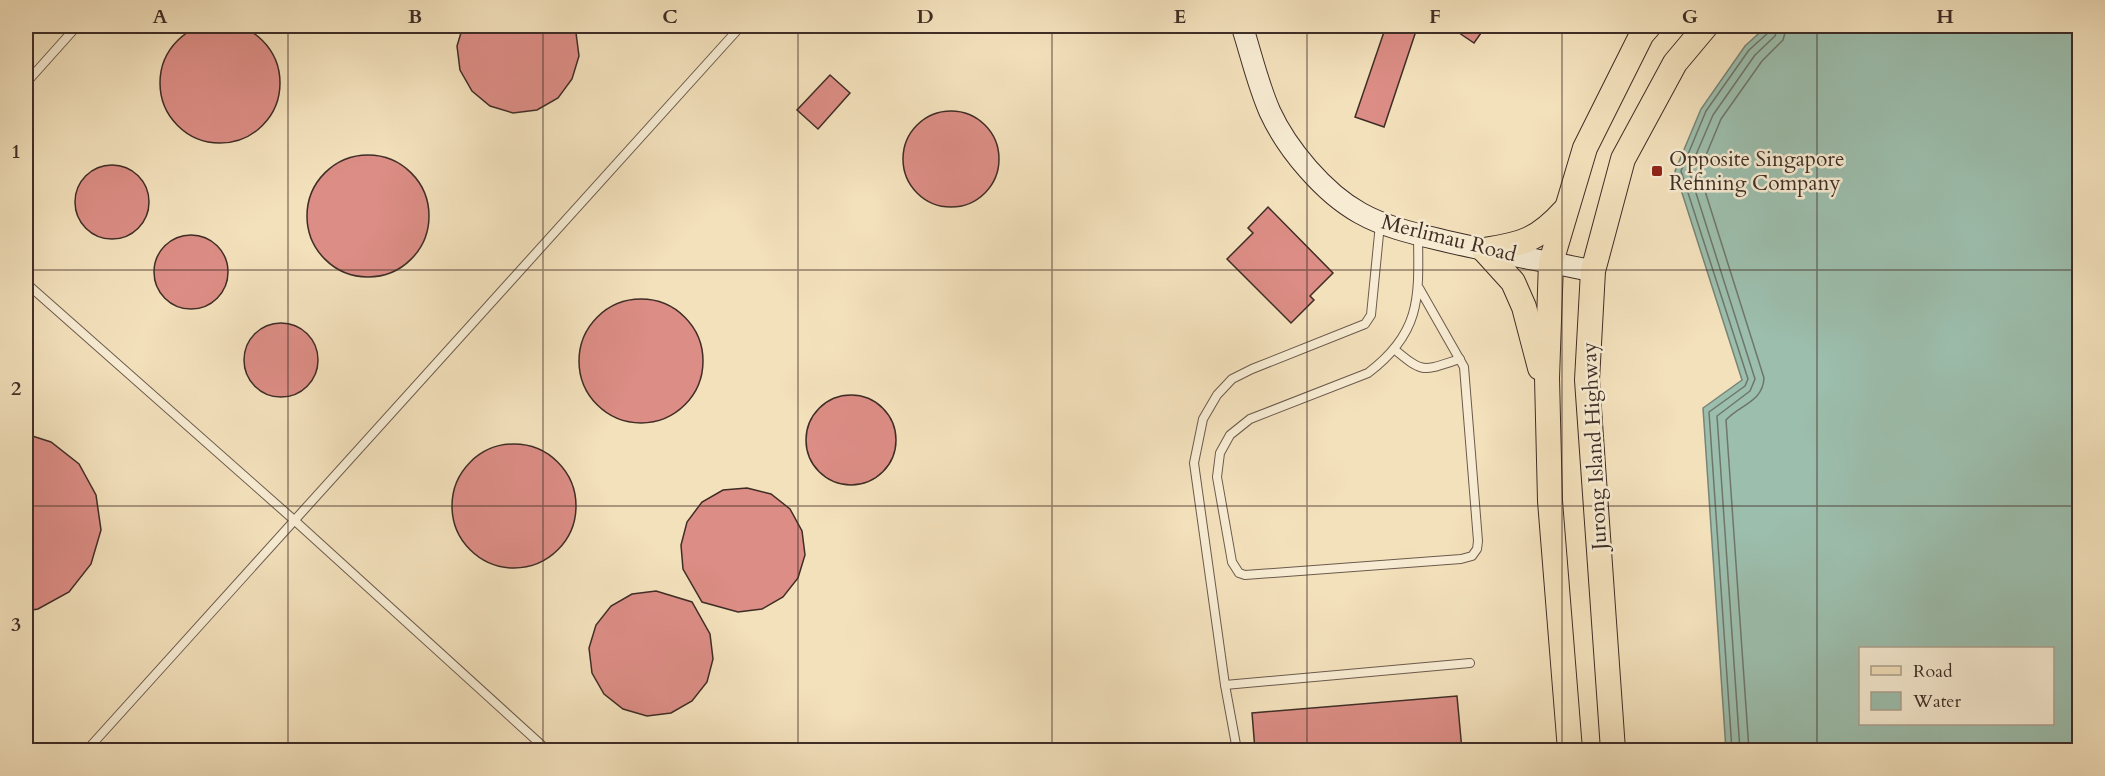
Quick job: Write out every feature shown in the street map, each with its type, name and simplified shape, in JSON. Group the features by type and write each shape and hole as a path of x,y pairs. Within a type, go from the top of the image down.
{"main road":[{"name":"Jurong Island Highway","path":"1570,750 1551,501 1547,397 1551,262 1585,148 1642,34 1649,26"},
{"name":"Jurong Island Highway","path":"1613,750 1593,482 1587,362 1593,271 1623,159 1675,63 1706,26"},
{"path":"1484,250 1521,244 1539,235 1567,208"},
{"path":"1484,250 1513,282 1524,307 1547,397"},
{"path":"1548,362 1558,352 1573,349 1587,362"}],"street":[{"name":"Merlimau Road","path":"1242,26 1270,112 1288,142 1311,172 1342,201 1380,222 1418,234 1484,250 1593,271"}],"lane":[{"path":"26,84 77,26"},
{"path":"87,750 741,26"},
{"path":"1237,750 1225,685 1194,463 1203,419 1217,395 1232,380 1252,369 1365,324 1371,315 1380,222"},
{"path":"1418,234 1419,288 1414,314 1402,338 1384,361 1368,373 1250,419 1230,435 1220,453 1217,477 1232,562 1239,573 1245,575 1461,559 1472,556 1477,549 1466,378 1460,359 1419,288"},
{"path":"26,283 294,520 547,750"},
{"path":"1394,349 1418,368 1431,368 1460,359"},
{"path":"1225,685 1470,663"}],"water":[{"path":"1767,26 2079,26 2079,750 1726,750 1703,408 1742,380 1675,171 1701,109 1745,46"}],"building":[{"path":"220,23 243,27 263,40 276,60 280,83 276,106 263,126 243,139 220,143 197,139 177,126 164,106 160,83 164,60 177,40 197,27"},
{"path":"463,26 572,26 576,33 579,56 572,79 558,98 537,110 513,113 490,106 472,91 460,70 457,46"},
{"path":"1386,26 1400,26 1416,31 1384,127 1355,117"},
{"path":"1449,26 1486,26 1474,43"},
{"path":"830,75 850,93 818,129 797,110"},
{"path":"951,111 969,114 985,125 996,141 999,159 996,177 985,193 969,204 951,207 933,204 917,193 906,177 903,159 906,141 917,125 933,114"},
{"path":"368,155 391,160 411,173 424,193 429,216 424,239 411,259 391,272 368,277 345,272 325,259 312,239 307,216 312,193 325,173 345,160"},
{"path":"112,165 126,168 138,176 146,188 149,202 146,216 138,228 126,236 112,239 98,236 86,228 78,216 75,202 78,188 86,176 98,168"},
{"path":"1268,207 1333,273 1310,296 1314,300 1291,323 1227,259 1253,233 1248,228"},
{"path":"191,235 205,238 217,246 225,258 228,272 225,286 217,298 205,306 191,309 177,306 165,298 157,286 154,272 157,258 165,246 177,238"},
{"path":"641,299 665,304 685,317 698,337 703,361 698,385 685,405 665,418 641,423 617,418 597,405 584,385 579,361 584,337 597,317 617,304"},
{"path":"281,323 295,326 307,334 315,346 318,360 315,374 307,386 295,394 281,397 267,394 255,386 247,374 244,360 247,346 255,334 267,326"},
{"path":"851,395 868,399 883,408 892,423 896,440 892,457 883,472 868,481 851,485 834,481 819,472 810,457 806,440 810,423 819,408 834,399"},
{"path":"26,434 51,442 79,464 96,495 101,530 91,564 69,592 38,609 26,611"},
{"path":"514,444 538,449 558,462 571,482 576,506 571,530 558,550 538,563 514,568 490,563 470,550 457,530 452,506 457,482 470,462 490,449"},
{"path":"747,488 771,494 790,509 802,531 805,555 798,578 783,597 762,609 738,612 702,602 683,569 681,545 687,522 702,502 723,490"},
{"path":"656,591 692,602 710,634 713,659 707,682 692,701 671,713 647,716 623,709 604,694 592,673 589,648 596,625 611,606 632,594"},
{"path":"1457,696 1462,750 1255,750 1252,713"}],"place":[{"name":"Opposite Singapore Refining Company","path":"1657,171"}]}
